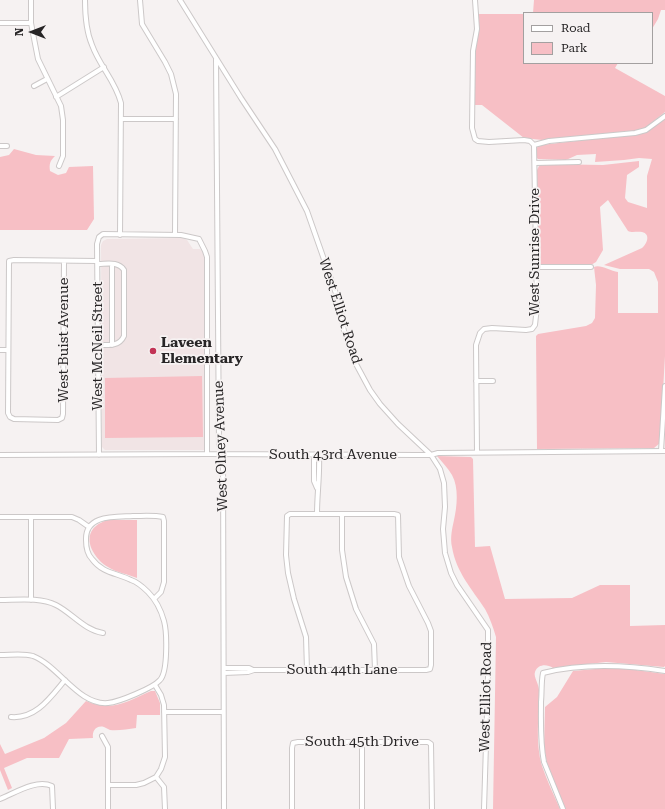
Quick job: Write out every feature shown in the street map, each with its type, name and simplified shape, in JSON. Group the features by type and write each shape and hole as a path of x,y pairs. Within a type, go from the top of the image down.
{"street":[{"path":"31,0 31,23 38,59 61,106 63,120 63,156 59,166"},
{"path":"85,0 87,31 92,46 118,90 121,103 120,235 181,235 199,239 207,257 207,454"},
{"path":"140,0 142,24 171,74 176,94 175,235"},
{"name":"West Elliot Road","path":"180,0 276,149 307,210 340,305 344,331 356,364 370,390 398,424 431,455 440,469 444,483 445,507 443,528 445,553 451,573 488,630 484,809"},
{"path":"475,0 477,29 473,51 472,128 475,139 478,141 489,142 524,140 530,141 534,145 549,141 635,133 646,130 665,116"},
{"path":"0,23 31,23"},
{"name":"West Olney Avenue","path":"216,58 219,445 223,455 224,809"},
{"path":"56,97 104,67"},
{"path":"34,86 47,79"},
{"path":"121,119 176,119"},
{"name":"West Sunrise Drive","path":"477,452 476,345 480,332 484,329 492,328 526,330 532,329 535,325 537,307 537,267 534,145"},
{"path":"0,146 7,146"},
{"path":"535,163 579,162"},
{"name":"West McNeil Street","path":"99,455 98,244 99,237 103,234 120,235"},
{"path":"0,350 8,350 9,261 64,261 118,264 124,270 124,336 122,341 119,343 112,345 98,344"},
{"name":"West Buist Avenue","path":"8,350 8,414 10,417 14,419 36,420 58,420 62,418 64,261"},
{"path":"112,264 112,345"},
{"path":"537,267 591,267"},
{"path":"476,382 493,381"},
{"path":"663,451 665,386"},
{"name":"South 43rd Avenue","path":"0,455 431,455 438,453 477,452 663,451"},
{"path":"314,455 314,481 317,488"},
{"path":"317,514 317,488 320,481 319,455"},
{"path":"314,473 320,473"},
{"path":"307,670 306,637 294,599 288,573 286,555 287,516 290,514 342,514 342,550 346,577 356,609 374,644 375,670"},
{"name":"South 44th Lane","path":"224,670 240,670 248,672 254,670 430,669 431,631 409,586 399,557 398,515 342,514"},
{"path":"0,517 72,517 89,527"},
{"path":"31,517 31,600"},
{"path":"0,655 27,654 35,657 45,662 65,680 89,698 102,703 120,700 155,684 163,676 165,671 165,626 161,612 154,599 144,588 132,580 112,574 96,565 88,555 86,549 86,537 89,527 98,520 107,517 163,517 164,582 161,592 154,599"},
{"path":"0,600 31,600 55,604 89,628 96,632 103,633"},
{"path":"563,809 544,762 541,740 541,709 542,681 544,673 604,665 665,671"},
{"path":"11,717 26,716 37,710 65,680"},
{"path":"108,785 141,784 156,777 161,769 165,757 164,712 163,700 155,684"},
{"path":"164,712 223,712"},
{"path":"102,736 108,747 108,809"},
{"name":"South 45th Drive","path":"292,809 292,748 293,743 298,742 428,742 431,744 432,809"},
{"path":"362,742 362,809"},
{"path":"156,777 164,787 165,809"},
{"path":"0,799 30,786 49,784 52,786 53,809"}],"shaded area":[{"name":"Laveen Elementary","path":"183,238 187,240 193,249 200,249 203,251 205,256 205,450 105,450 102,447 101,245 103,241 107,239"}],"green space":[{"path":"534,0 665,0 665,10 661,10 653,27 653,12 533,12"},
{"path":"478,14 523,14 523,64 617,64 615,68 665,96 665,112 645,128 636,131 542,140 524,138 482,105 475,105 475,51 478,29"},
{"path":"665,117 665,356 660,443 654,448 537,449 536,336 538,334 586,326 592,323 595,318 596,285 594,267 596,266 618,272 618,313 658,313 658,282 654,272 649,269 620,269 604,265 642,248 647,239 645,233 628,231 608,200 600,207 603,250 596,262 591,265 538,265 537,170 539,166 542,164 603,165 639,161 639,167 627,175 625,198 628,202 647,208 647,176 652,159 639,158 595,162 596,154 577,155 566,160 538,159 536,148 541,145 635,134"},
{"path":"14,149 36,155 55,156 50,163 50,171 58,175 66,173 69,167 93,166 94,219 87,230 0,230 0,157 9,155"},
{"path":"202,376 203,437 105,438 105,378"},
{"path":"437,456 471,457 473,459 475,547 490,546 505,599 572,598 600,585 630,585 630,626 665,625 664,667 606,662 553,668 548,666 540,666 536,669 535,676 539,687 538,739 540,757 546,777 560,809 493,809 496,637 487,612 465,580 454,556 451,537 457,503 456,486 447,467"},
{"path":"107,520 137,520 137,578 115,571 108,567 103,564 95,554 90,542 90,536 97,525"},
{"path":"606,668 629,669 665,674 665,809 565,809 547,765 544,746 545,707 557,697 573,671"},
{"path":"151,691 155,691 160,703 160,715 137,715 136,728 110,730 104,727 99,727 94,731 93,738 69,739 59,758 27,758 4,768 12,788 8,790 0,770 0,744 5,754 44,738 66,723 86,701 104,706 112,706 127,702"}],"place":[{"name":"Laveen Elementary","path":"153,351"}]}
